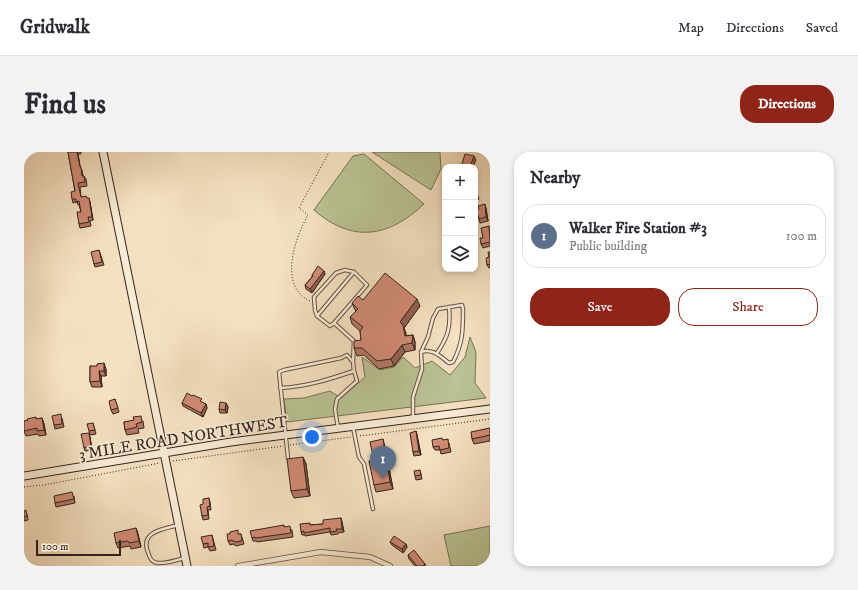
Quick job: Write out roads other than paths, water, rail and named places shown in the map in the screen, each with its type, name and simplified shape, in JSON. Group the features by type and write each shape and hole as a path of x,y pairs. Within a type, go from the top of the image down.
{"main road":[{"path":"103,152 187,566"},
{"name":"3 MILE ROAD NORTHWEST","path":"24,476 164,452 490,409"}],"street":[{"path":"238,566 320,552 370,557 390,566"}],"lane":[{"path":"345,270 354,272 368,285 330,326 317,316 314,310 314,297 336,273 345,270"},
{"path":"317,316 354,272"},
{"path":"413,418 413,397 422,369 421,352 428,338 433,318 438,309 462,305 464,334 459,351 453,362 449,363 437,353 427,350 421,352"},
{"path":"437,353 444,342 449,329 448,308"},
{"path":"334,323 354,341 353,362 357,382 337,399 335,409 338,428"},
{"path":"288,458 279,372 341,358 347,355 353,362"},
{"path":"280,388 298,387 325,381 354,371"},
{"path":"353,426 359,457 364,464 373,509"},
{"path":"179,525 154,532 147,538 145,545 150,559 153,562 162,563 186,558"}],"place":[{"name":"Walker Fire Station #3","path":"383,479"}]}
